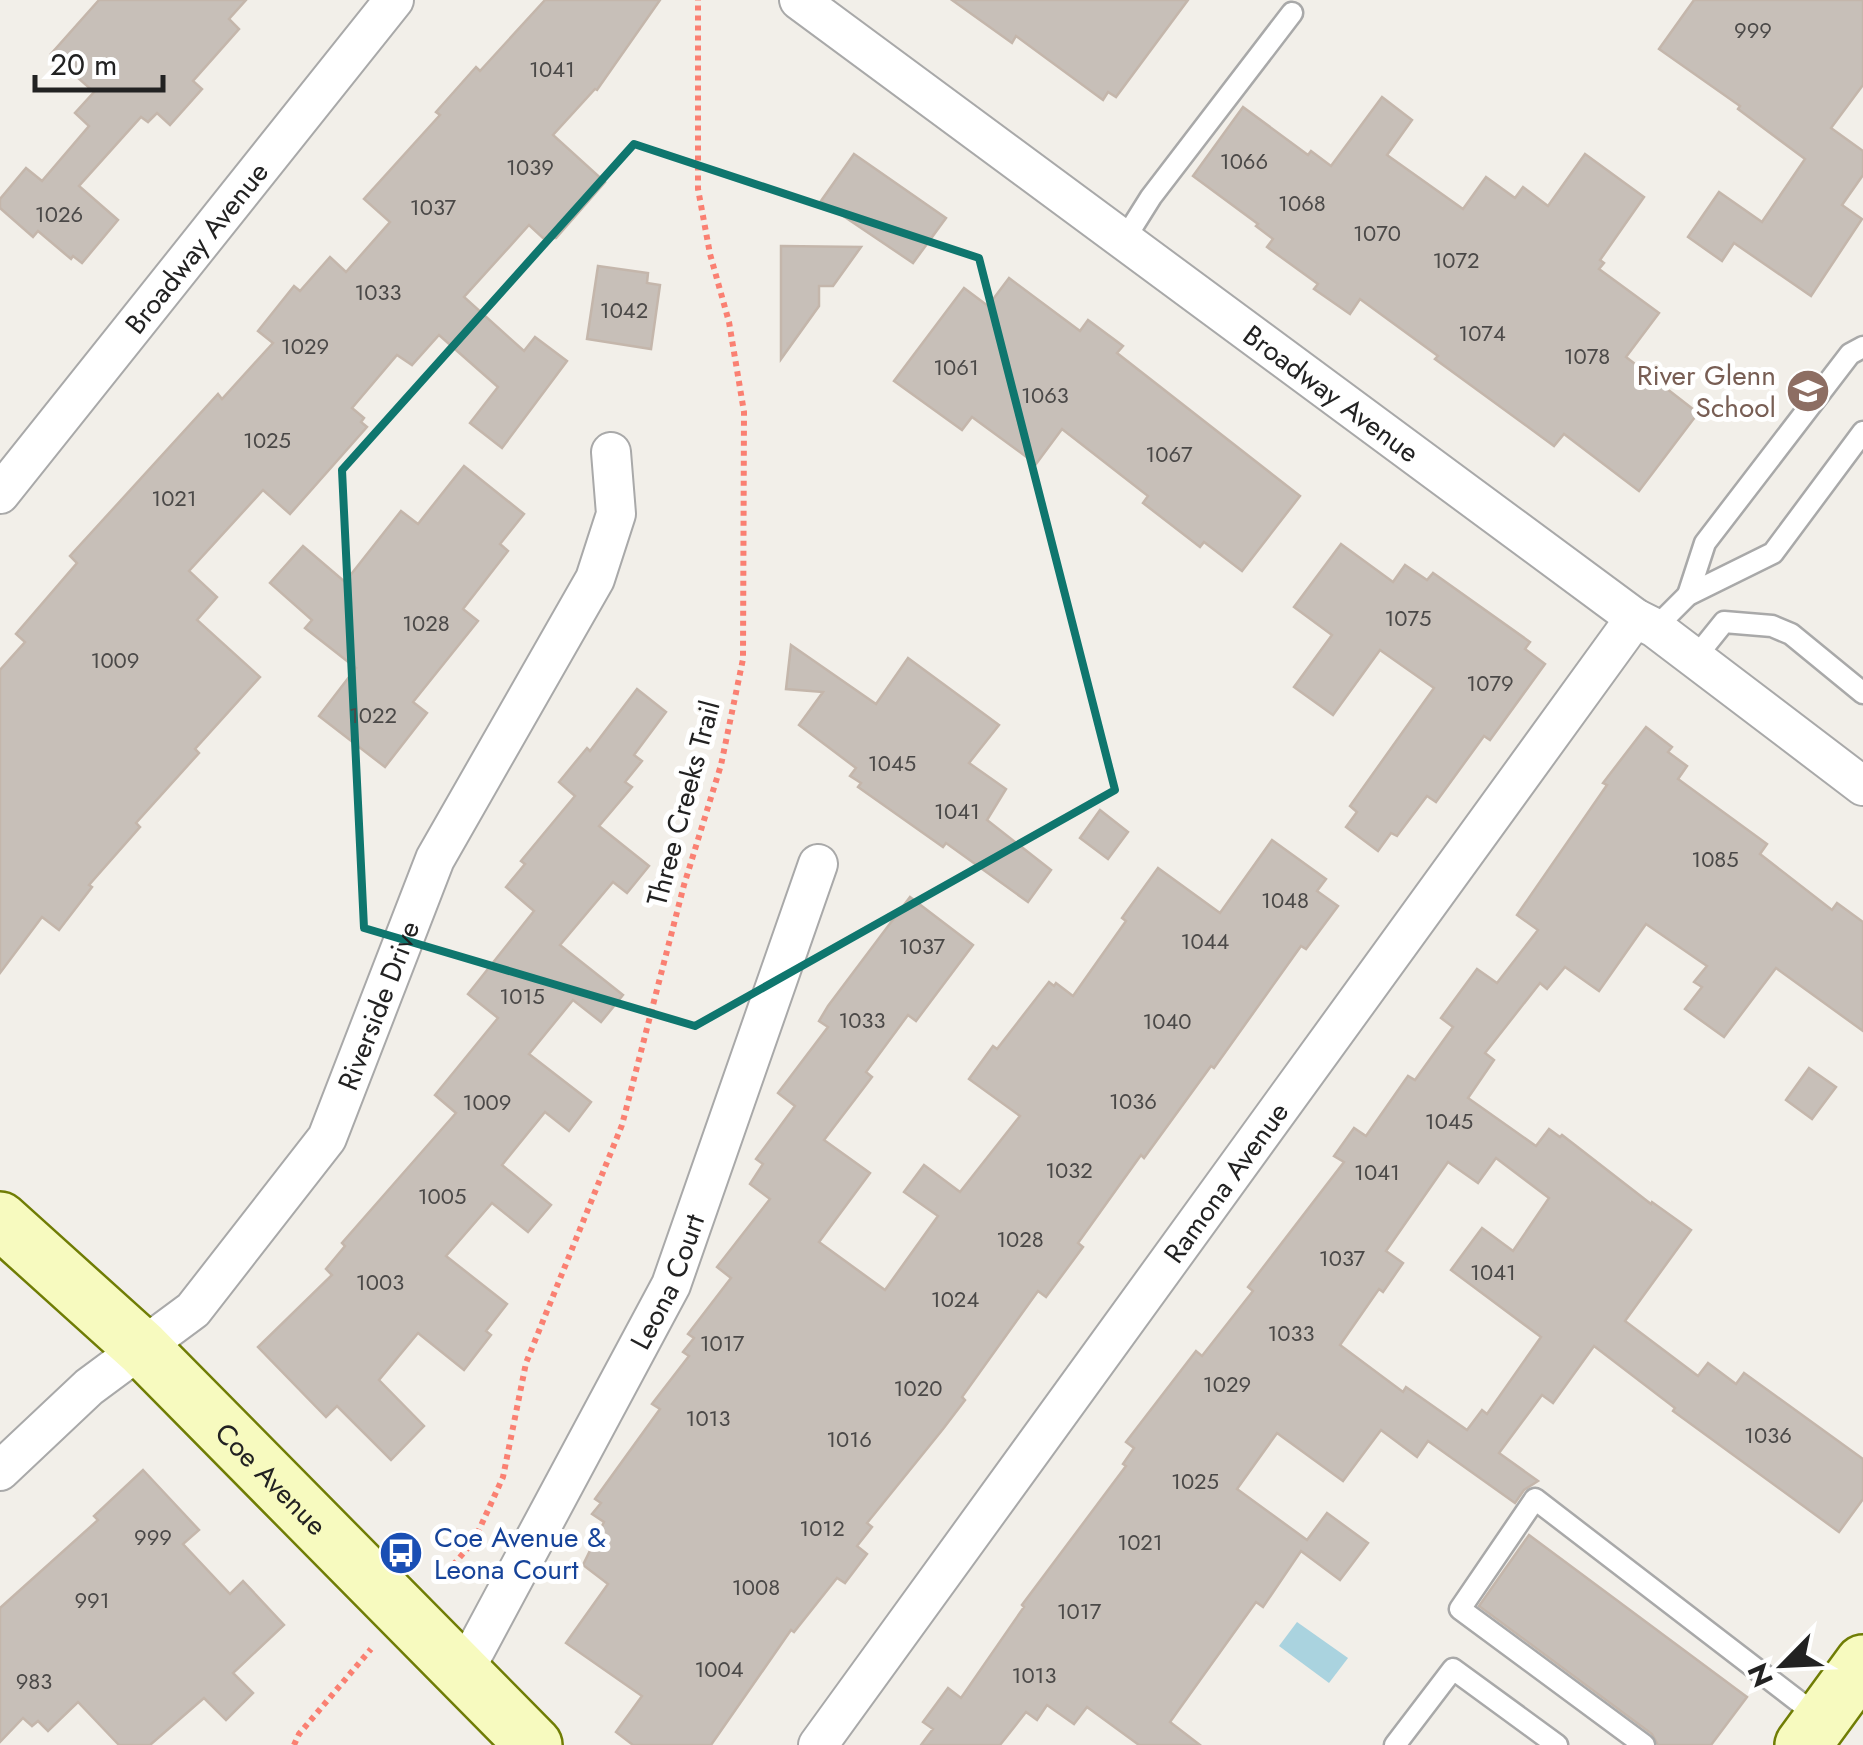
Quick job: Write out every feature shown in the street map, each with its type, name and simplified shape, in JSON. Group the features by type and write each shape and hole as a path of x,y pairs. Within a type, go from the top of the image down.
{"street":[{"name":"Broadway Avenue","path":"0,494 394,0"},
{"name":"Broadway Avenue","path":"799,0 1695,658 1863,786"},
{"name":"Riverside Drive","path":"0,1470 88,1387 193,1310 327,1138 435,859 595,579 616,514 611,452"},
{"name":"Ramona Avenue","path":"818,1745 1645,623"},
{"name":"Leona Court","path":"463,1674 671,1285 818,864"},
{"name":"Coe Avenue","path":"0,1220 142,1348 534,1745"},
{"path":"1812,1732 1863,1663"}],"lane":[{"path":"1124,240 1151,197 1292,13"},
{"path":"1688,595 1705,543 1850,354 1863,347"},
{"path":"1645,623 1688,595 1774,553 1863,432"},
{"path":"1695,658 1724,622 1772,626 1791,634 1863,693"},
{"path":"1644,1745 1460,1609 1535,1499 1812,1732"},
{"path":"1395,1745 1453,1669 1557,1745"}],"path":[{"name":"Three Creeks Trail","path":"443,1578 474,1541 502,1477 526,1363 622,1125 684,885 721,766 744,659 744,412 730,322 710,254 698,188 698,0"},
{"path":"294,1745 299,1734 364,1658"}],"highlighted area":[{"path":"634,144 979,258 1115,790 695,1026 364,928 342,470"}],"water":[{"path":"1297,1622 1348,1658 1329,1683 1279,1646"}],"building":[{"path":"99,0 246,0 229,19 239,29 193,81 202,89 170,125 157,113 148,122 141,117 79,186 118,220 82,263 73,256 71,259 38,231 33,237 0,208 0,199 26,168 42,181 89,126 75,113 94,92 51,54"},
{"path":"545,0 660,0 597,90 553,135 605,182 556,238 543,238 529,225 464,297 524,351 535,337 567,361 502,448 470,423 498,387 439,335 412,365 397,355 352,408 364,418 361,422 367,427 290,514 263,490 189,571 217,597 197,620 260,677 136,823 140,827 89,885 92,887 59,930 42,917 0,973 0,670 25,642 16,634 77,563 70,556 218,394 222,399 273,343 258,331 294,286 300,291 330,257 346,272 390,222 364,199 440,115 436,112 476,67 480,71"},
{"path":"952,0 1188,0 1116,97 1108,92 1103,100 1016,36 1012,43"},
{"path":"1694,0 1863,0 1863,85 1831,128 1863,151 1863,175 1842,205 1862,219 1811,296 1734,243 1722,261 1688,237 1719,192 1762,222 1805,159 1738,109 1740,106 1659,49"},
{"path":"1382,97 1412,120 1387,155 1463,209 1486,177 1515,198 1523,187 1548,206 1585,154 1644,197 1600,260 1604,263 1599,269 1659,313 1626,357 1698,413 1639,491 1564,434 1554,446 1360,299 1350,314 1314,289 1318,284 1267,247 1273,239 1258,224 1193,176 1243,107 1308,155 1311,151 1331,166"},
{"path":"854,154 946,218 913,263 821,201"},
{"path":"781,246 861,247 833,286 819,286 819,306 781,359"},
{"path":"598,266 648,273 647,283 660,285 651,349 587,339"},
{"path":"1009,278 1080,331 1088,320 1123,346 1117,353 1300,496 1242,571 1204,542 1200,547 1143,503 1148,496 1062,429 1036,464 972,417 962,430 894,381 964,288 988,306"},
{"path":"464,466 524,514 500,544 508,551 463,609 478,621 413,702 427,713 385,767 319,716 356,668 305,628 312,620 270,583 303,546 345,582 401,511 418,524"},
{"path":"1341,544 1393,582 1405,565 1427,580 1433,573 1530,642 1525,649 1545,664 1490,740 1484,736 1436,802 1427,796 1397,836 1391,833 1378,851 1346,827 1357,812 1350,806 1434,688 1380,650 1333,715 1294,687 1332,635 1294,607"},
{"path":"791,645 876,704 908,658 999,725 969,763 1006,789 987,820 1051,870 1028,902 858,787 861,783 850,776 856,768 799,725 823,692 786,689"},
{"path":"637,689 666,712 634,755 642,761 625,782 632,787 599,826 649,866 627,893 613,882 560,945 623,995 601,1022 573,1000 529,1054 591,1102 569,1131 545,1112 502,1165 551,1205 528,1232 492,1203 446,1256 507,1304 486,1331 491,1335 464,1370 418,1333 379,1380 424,1426 391,1460 337,1406 326,1417 258,1347 332,1275 326,1269 345,1246 342,1243 456,1113 435,1095 498,1018 468,994 534,911 506,887 525,864 521,861 575,796 559,782 587,748 590,751"},
{"path":"1646,727 1672,747 1668,752 1687,766 1678,779 1767,844 1760,854 1832,910 1837,903 1863,922 1863,1031 1776,968 1724,1037 1685,1009 1702,987 1694,982 1707,966 1646,924 1599,991 1565,967 1547,989 1540,983 1485,1053 1494,1060 1468,1098 1536,1146 1549,1129 1562,1135 1691,1230 1625,1321 1698,1376 1708,1363 1736,1384 1744,1373 1863,1459 1863,1499 1839,1532 1673,1411 1675,1408 1594,1346 1553,1403 1542,1395 1499,1453 1538,1481 1524,1490 1515,1503 1428,1441 1417,1457 1381,1430 1343,1481 1277,1433 1237,1489 1307,1540 1327,1513 1368,1543 1340,1580 1301,1551 1263,1607 1256,1602 1170,1722 1200,1745 1139,1745 1087,1707 1074,1724 1047,1705 1037,1720 1026,1712 1000,1745 921,1745 933,1729 923,1722 948,1688 961,1698 1022,1605 1126,1466 1123,1464 1134,1448 1126,1442 1196,1351 1202,1356 1253,1291 1248,1287 1344,1162 1334,1156 1354,1128 1366,1136 1408,1076 1415,1080 1453,1027 1441,1018 1477,969 1497,983 1538,930 1517,915 1607,785 1603,783","holes":["1496,1158 1549,1198 1513,1251 1482,1228 1451,1270 1541,1337 1487,1414 1482,1410 1467,1430 1406,1387 1403,1392 1340,1345 1379,1289 1383,1292 1403,1263 1386,1251 1448,1162 1478,1183"]},
{"path":"1100,810 1128,832 1108,859 1080,838"},
{"path":"1272,840 1326,879 1317,891 1338,906 1306,949 1301,946 1144,1158 1141,1155 1078,1243 1083,1247 1046,1297 1038,1291 962,1397 965,1400 867,1523 872,1527 857,1546 867,1554 845,1583 837,1578 794,1632 791,1630 711,1745 633,1745 616,1732 642,1696 566,1643 608,1584 583,1565 604,1522 592,1514 601,1503 595,1499 660,1409 652,1404 689,1356 683,1352 694,1338 688,1334 731,1278 717,1267 770,1199 750,1184 763,1164 756,1159 795,1106 778,1093 828,1027 819,1021 828,1006 910,897 973,945 916,1021 908,1015 866,1072 872,1077 824,1140 870,1173 819,1242 885,1290 938,1216 904,1192 924,1165 960,1192 1020,1116 969,1079 993,1046 997,1049 1049,982 1073,996 1158,868 1220,913"},
{"path":"1809,1068 1836,1087 1812,1119 1786,1100"},
{"path":"143,1470 199,1530 183,1544 230,1594 243,1581 284,1625 233,1673 253,1693 226,1720 204,1698 150,1745 119,1745 78,1702 48,1731 38,1721 32,1726 23,1718 0,1742 0,1608 98,1520 94,1516"},
{"path":"1529,1535 1747,1697 1711,1745 1658,1745 1652,1734 1479,1606"}],"place":[{"name":"River Glenn School","path":"1808,391"},
{"name":"Coe Avenue & Leona Court","path":"401,1553"}]}
